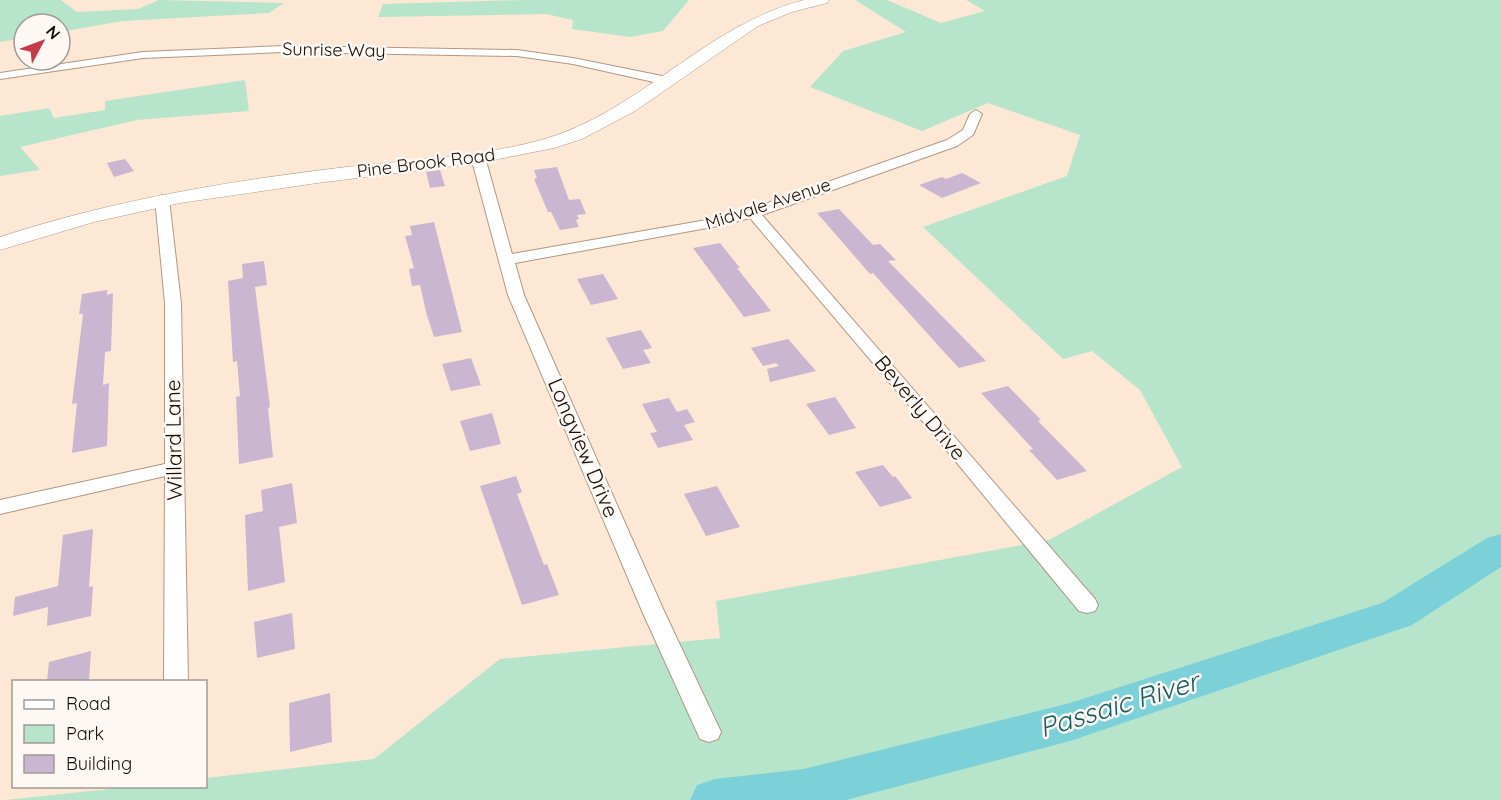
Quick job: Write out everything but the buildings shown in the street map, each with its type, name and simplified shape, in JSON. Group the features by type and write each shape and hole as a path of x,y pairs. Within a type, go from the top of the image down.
{"street":[{"name":"Pine Brook Road","path":"0,244 72,220 162,199 312,177 478,157 546,145 577,134 614,116 754,22 822,0"},
{"name":"Sunrise Way","path":"0,76 143,55 272,49 517,54 573,61 667,81"},
{"name":"Midvale Avenue","path":"506,260 653,235 753,213 952,143 968,132 976,114"},
{"name":"Longview Drive","path":"478,157 516,295 649,601 709,732"},
{"name":"Willard Lane","path":"162,199 172,303 176,680"},
{"name":"Beverly Drive","path":"753,213 1087,604"},
{"path":"0,507 174,468"}],"green space":[{"path":"0,0 61,0 77,12 138,9 159,0 284,3 269,13 123,21 72,30 72,12 12,12 12,40 0,42"},
{"path":"523,0 689,0 663,31 630,37 572,29 573,20 546,14 378,17 383,4"},
{"path":"855,0 887,0 941,23 985,11 966,0 1501,0 1501,800 5,800 119,788 207,788 207,778 374,759 500,659 720,638 716,601 1049,540 1182,467 1140,390 1092,351 1063,359 923,227 1067,176 1080,135 988,103 922,131 810,87 843,51 906,32"},
{"path":"245,80 249,111 137,120 20,147 40,170 0,176 0,116 49,108 54,118 105,110 105,101"}],"waterway":[{"name":"Passaic River","path":"715,800 804,790 1070,722 1397,614 1501,548"}]}
